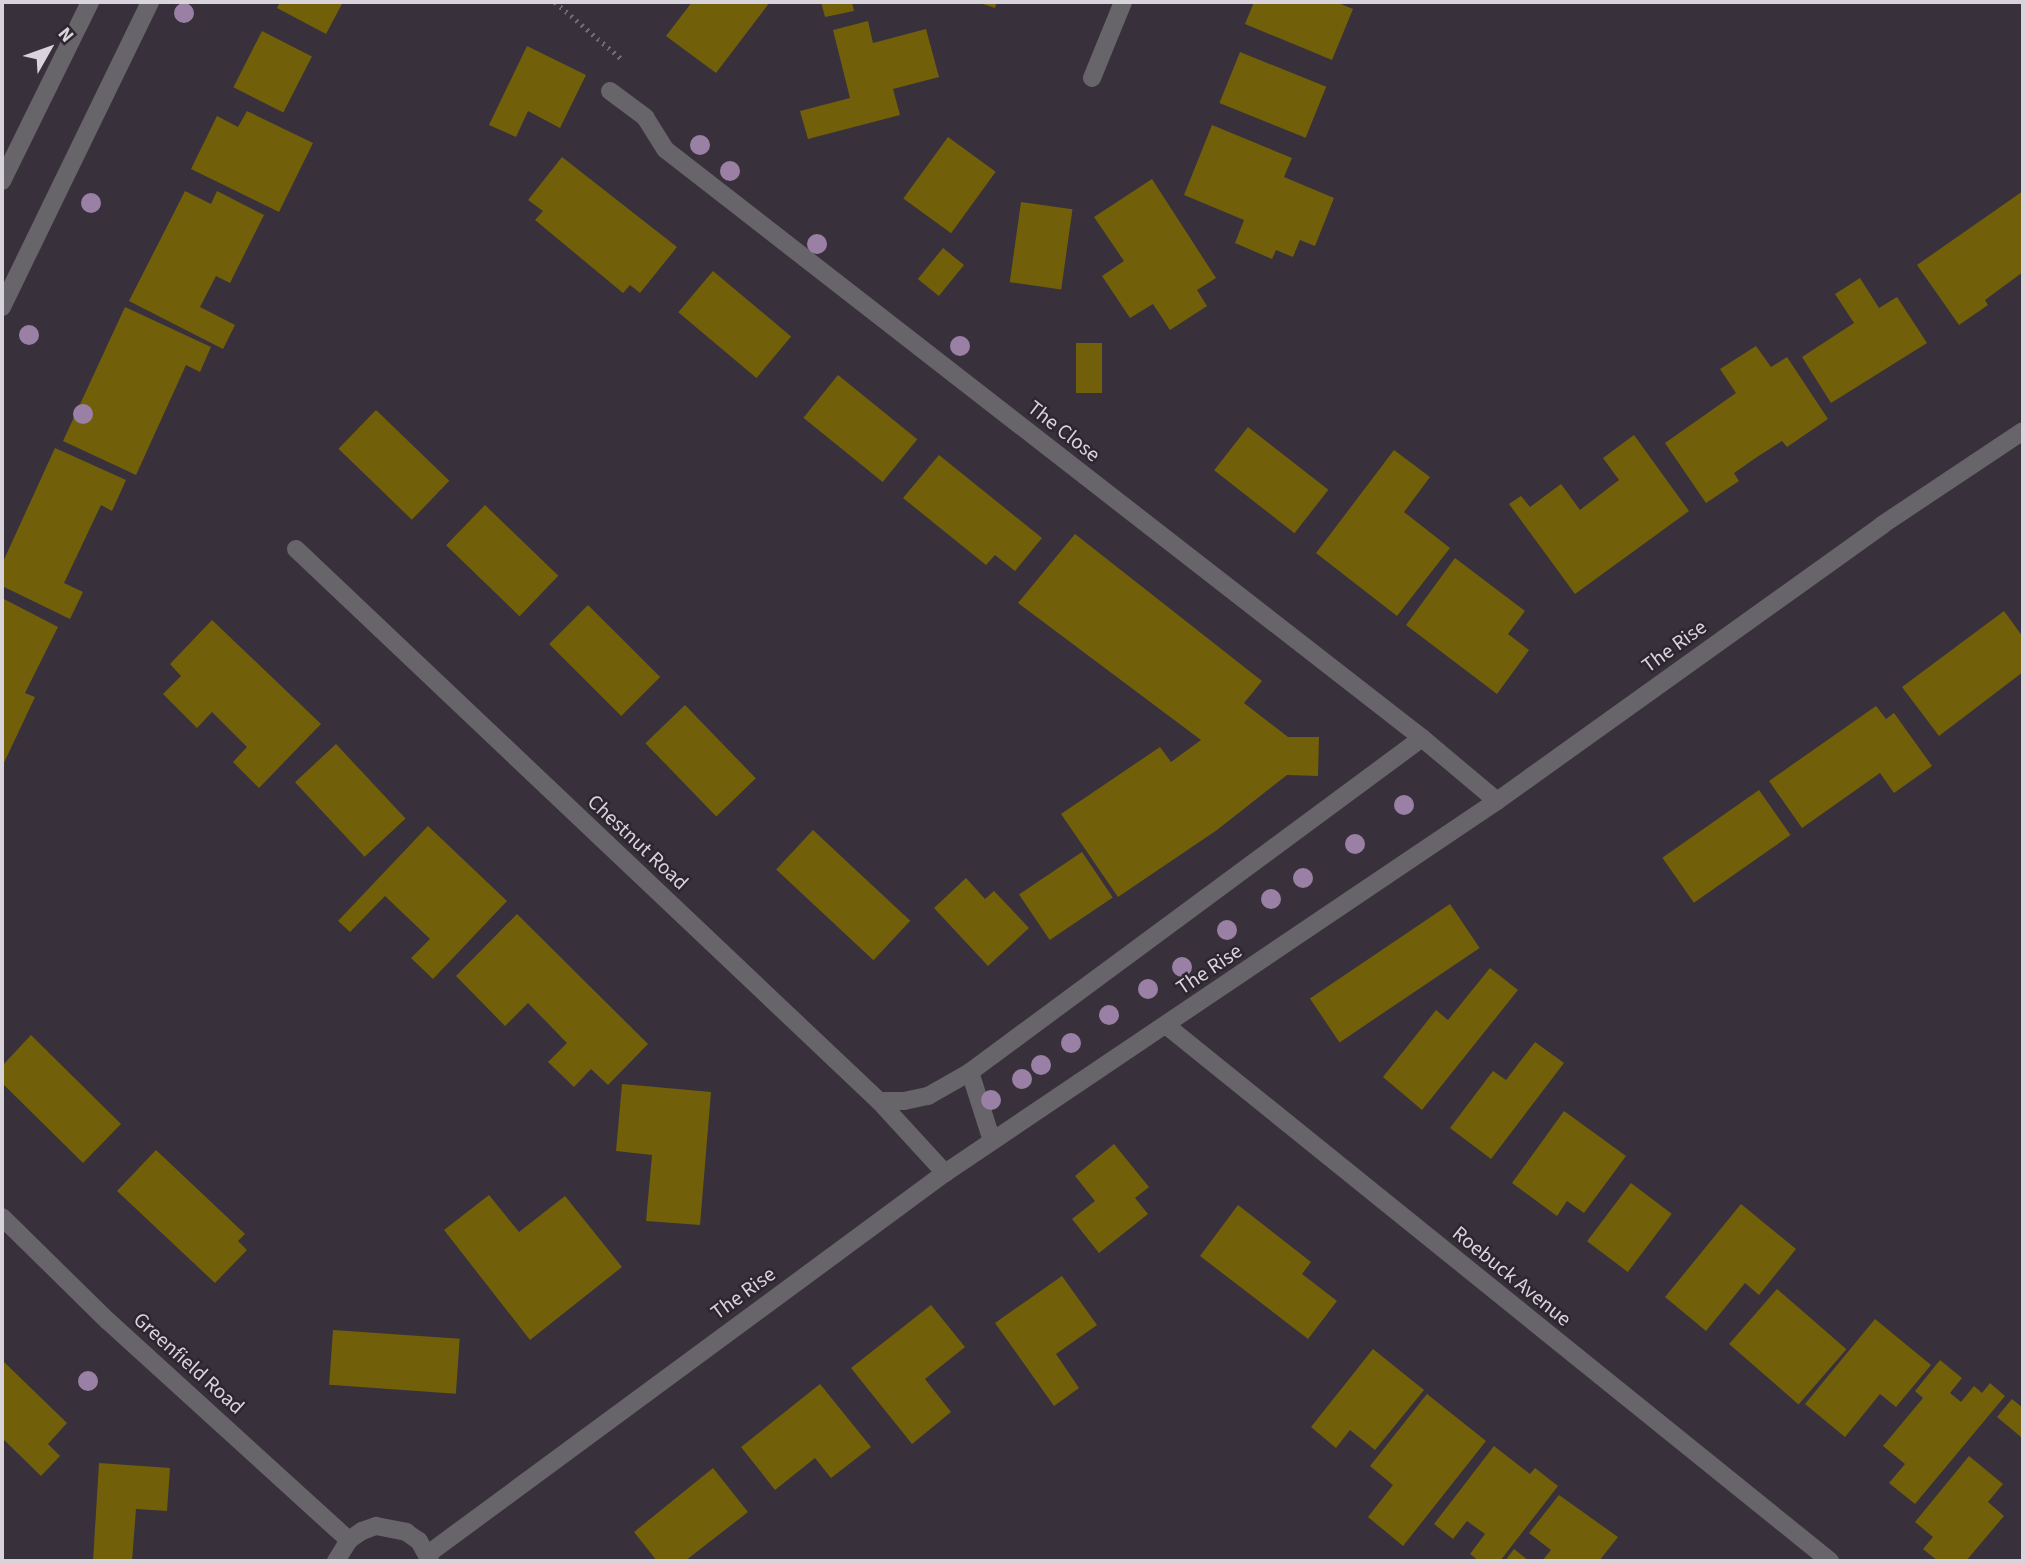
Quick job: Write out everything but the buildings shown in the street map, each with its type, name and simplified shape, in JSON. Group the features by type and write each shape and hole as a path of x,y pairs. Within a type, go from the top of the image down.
{"street":[{"path":"2,181 90,2"},
{"path":"2,307 150,2"},
{"path":"1092,78 1123,2"},
{"name":"The Close","path":"610,91 645,117 666,150 1422,738 1497,801"},
{"name":"The Rise","path":"429,1558 945,1173 1167,1026 1497,801 1882,524 2023,431"},
{"name":"Chestnut Road","path":"296,549 879,1101 945,1173"},
{"path":"879,1101 904,1101 928,1096 970,1072 1422,738"},
{"name":"Roebuck Avenue","path":"1167,1026 1830,1561"},
{"path":"970,1072 992,1141"},
{"name":"Greenfield Road","path":"2,1217 108,1321 349,1540"},
{"path":"336,1561 349,1540 362,1531 392,1527 419,1541 429,1558"}],"path":[{"path":"555,2 627,63"}]}
